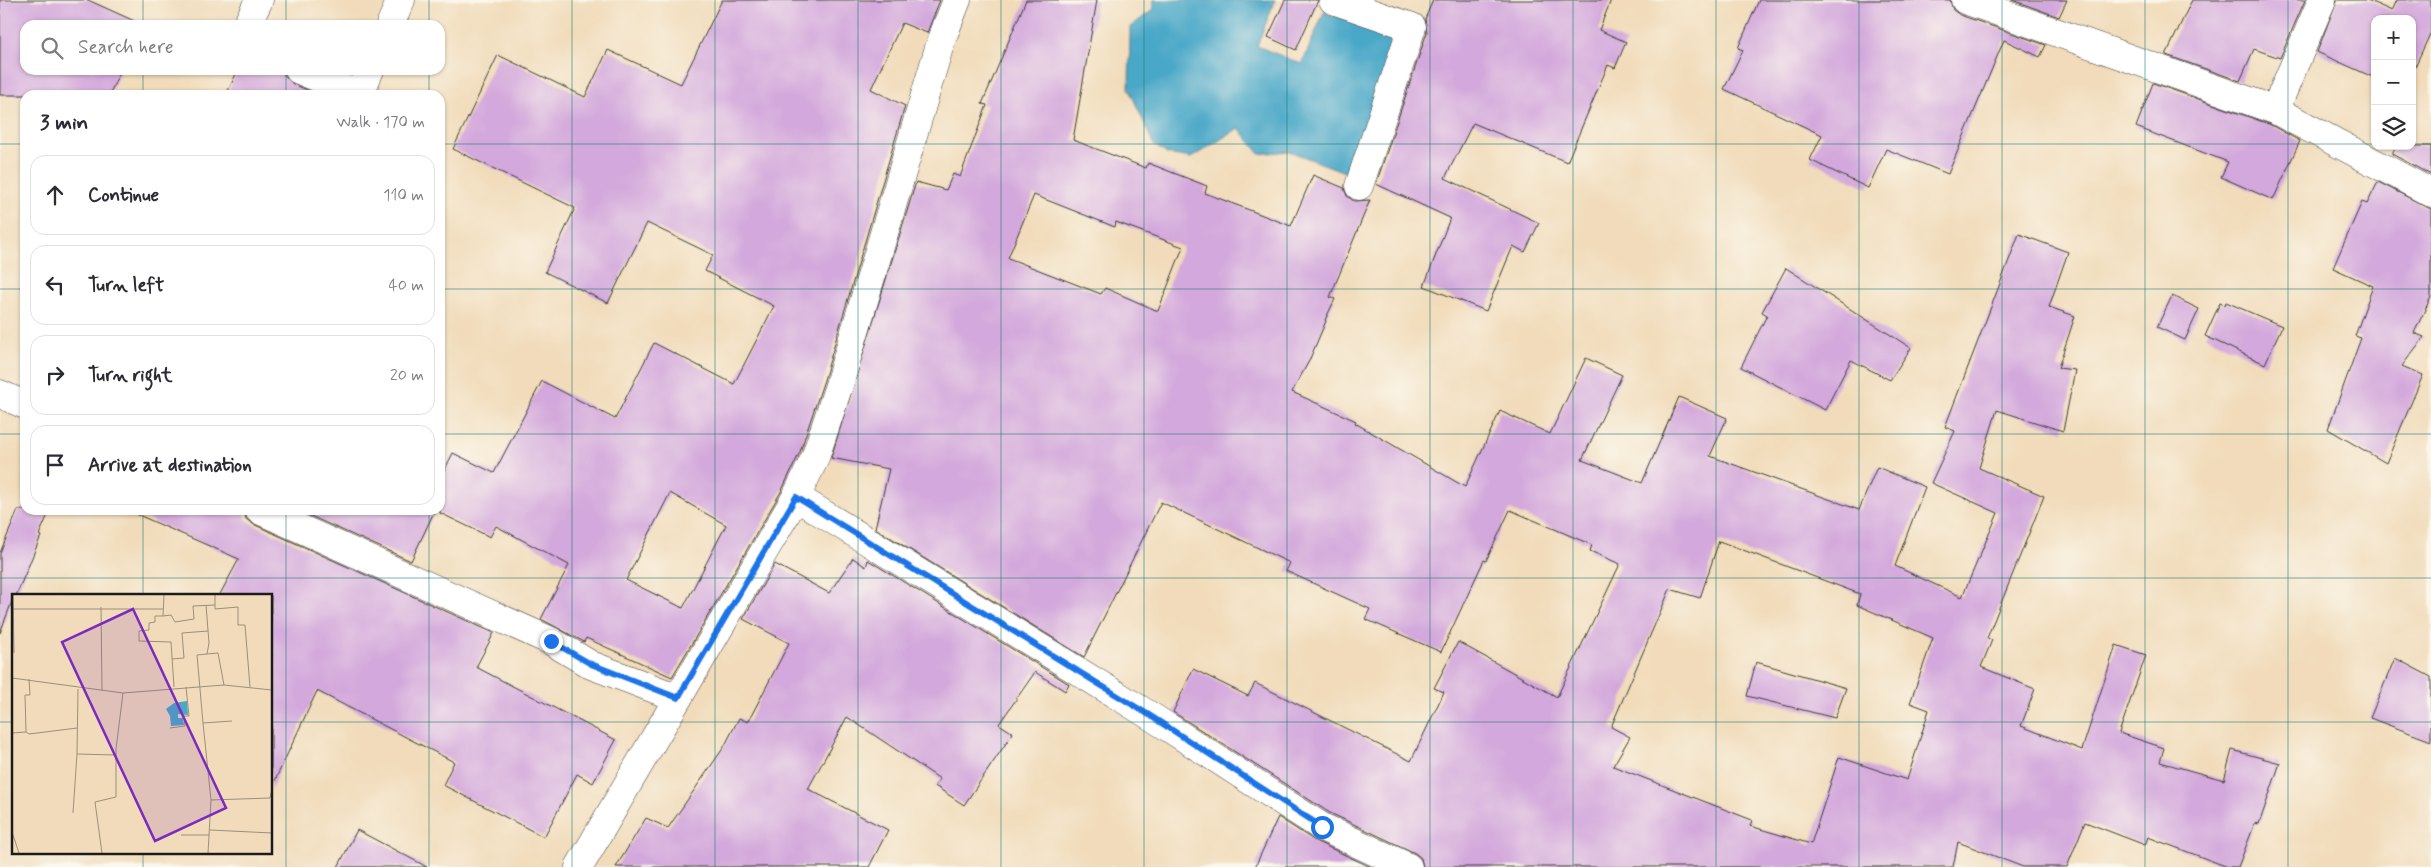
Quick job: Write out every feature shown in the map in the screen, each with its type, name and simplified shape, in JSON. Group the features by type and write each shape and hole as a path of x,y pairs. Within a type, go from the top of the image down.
{"street":[{"path":"249,20 259,0"},
{"path":"392,20 401,0"},
{"path":"580,867 796,497 815,458 839,385 941,41 957,0"},
{"path":"1333,0 1412,27 1359,186"},
{"path":"1965,0 2276,110 2431,193"},
{"path":"2276,110 2322,0"},
{"path":"311,75 348,90"},
{"path":"360,90 368,75"},
{"path":"0,394 20,404"},
{"path":"796,497 1149,715 1377,861 1408,867"},
{"path":"269,515 551,641 591,664 678,698"}],"water":[{"path":"1153,0 1275,0 1257,46 1302,64 1324,12 1398,37 1347,173 1289,151 1260,154 1239,128 1191,158 1167,154 1154,145 1129,89 1130,27 1153,10"}],"building":[{"path":"0,0 88,0 132,20 20,20 20,75 119,75 111,90 20,90 20,95 0,95"},
{"path":"722,0 940,0 927,33 902,23 871,89 905,106 824,380 800,452 782,490 672,677 586,638 584,642 541,619 569,565 496,526 490,537 444,515 445,469 453,453 494,473 542,381 615,419 654,343 734,384 774,306 705,271 713,255 647,223 608,303 545,272 575,208 453,149 498,55 585,97 608,50 681,84","holes":["670,493 726,525 683,608 626,580"]},
{"path":"1026,0 1097,0 1073,140 1146,168 1148,163 1207,186 1205,193 1291,226 1313,175 1344,188 1347,196 1354,201 1370,200 1330,297 1335,299 1309,361 1292,392 1356,421 1355,423 1465,487 1500,411 1550,434 1586,358 1622,375 1582,460 1642,483 1679,397 1727,418 1710,456 1859,510 1877,467 1925,487 1895,566 1962,597 1998,513 1931,483 1955,431 1945,427 2019,234 2068,252 2049,307 2075,316 2058,368 2075,370 2063,431 1997,410 1979,468 2044,496 1987,638 1992,640 1981,667 2035,689 2021,726 2082,750 2116,645 2146,655 2119,733 2164,748 2160,762 2224,780 2232,750 2280,763 2259,824 2255,823 2238,867 2228,867 2148,837 2145,845 2085,822 2067,867 2023,867 1958,842 1953,867 1423,867 1421,858 1415,853 1330,813 1173,712 1193,669 1248,696 1255,683 1411,761 1444,692 1434,688 1458,642 1557,697 1620,564 1590,551 1592,545 1510,510 1486,561 1484,560 1441,652 1365,619 1370,609 1286,571 1290,563 1161,502 1084,657 875,528 889,469 831,458 916,182 946,190 953,174 960,177 987,105 982,104","holes":["1034,195 1115,227 1116,222 1183,247 1158,311 1105,288 1101,294 1008,258","1719,541 1860,594 1857,605 1933,638 1910,703 1929,710 1907,780 1839,757 1811,844 1750,826 1752,820 1613,766 1630,737 1611,727 1670,589 1700,598"]},
{"path":"1285,0 1318,0 1296,50 1268,37"},
{"path":"1433,0 1611,0 1599,30 1626,42 1615,68 1608,65 1567,162 1473,123 1445,178 1539,223 1525,252 1513,246 1486,311 1424,286 1450,218 1376,184 1427,32 1425,19"},
{"path":"1759,0 1950,0 1953,10 1960,15 2046,45 2040,57 2004,40 1948,174 1886,149 1868,188 1810,160 1822,135 1724,89 1743,50 1738,48"},
{"path":"2012,0 2067,0 2059,17"},
{"path":"2192,0 2305,0 2280,58 2254,49 2240,81 2166,55"},
{"path":"2337,0 2367,0 2392,11 2397,0 2431,0 2431,32 2416,64 2416,15 2371,15 2371,76 2317,52"},
{"path":"236,75 285,75 293,84 307,90 228,90"},
{"path":"2153,83 2269,124 2300,141 2273,200 2221,177 2228,162 2136,127"},
{"path":"2416,146 2431,146 2431,175 2392,154 2394,150 2416,150"},
{"path":"2378,182 2431,209 2431,297 2414,333 2424,337 2402,366 2423,375 2386,463 2328,429 2361,338 2355,336 2373,286 2333,268 2362,202 2367,204"},
{"path":"1786,268 1911,348 1890,380 1851,360 1825,410 1741,367 1767,315 1762,312"},
{"path":"2172,296 2199,309 2185,340 2157,327"},
{"path":"2226,302 2282,326 2265,364 2205,336 2220,303 2225,305"},
{"path":"18,510 20,510 20,515 48,515 17,594 12,594 12,601 0,633 0,553"},
{"path":"138,515 245,515 246,519 253,524 494,633 476,667 616,740 593,783 577,774 544,837 443,785 454,762 317,691 272,787 272,594 220,594 239,559"},
{"path":"308,515 433,515 411,561"},
{"path":"853,558 866,567 868,560 1069,684 1065,691 1035,672 999,724 1013,733 964,805 935,786 940,779 847,717 808,789 888,830 869,867 616,867 646,818 668,828 724,747 739,718 748,722 789,643 743,619 775,564 829,593"},
{"path":"2395,658 2431,677 2431,741 2370,718"},
{"path":"1756,662 1846,688 1835,718 1747,696"},
{"path":"1278,817 1315,841 1371,867 1255,867"},
{"path":"357,830 427,867 338,867"}],"route":[{"path":"551,641 591,664 678,698 796,497 1149,715 1322,827"}]}
